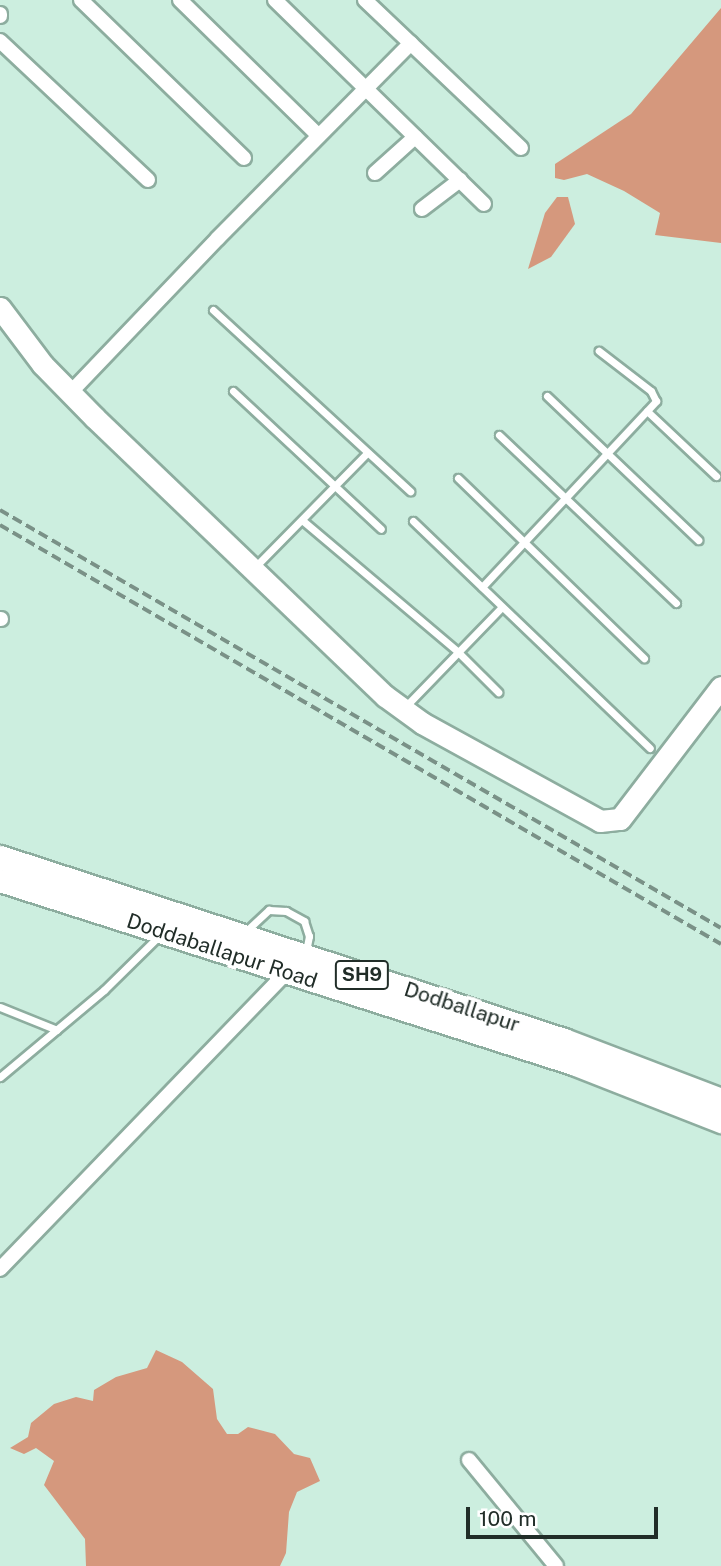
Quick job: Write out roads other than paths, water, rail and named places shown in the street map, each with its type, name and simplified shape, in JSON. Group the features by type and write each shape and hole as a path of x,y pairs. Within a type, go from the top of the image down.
{"main road":[{"name":"Dodballapur","path":"0,857 564,1040 721,1100"},
{"name":"Doddaballapur Road","path":"0,880 573,1063 721,1121"}],"street":[{"path":"81,0 244,158"},
{"path":"180,0 318,135"},
{"path":"275,0 484,204"},
{"path":"365,0 521,148"},
{"path":"0,41 148,180"},
{"path":"71,393 318,135 367,90 411,43"},
{"path":"375,173 415,136"},
{"path":"422,209 460,180"},
{"path":"0,308 43,365 385,696 403,710 600,821 620,819 721,687"},
{"path":"0,1269 287,972"},
{"path":"469,1460 556,1566"}],"lane":[{"path":"213,310 410,492"},
{"path":"482,587 656,401 654,395 599,351"},
{"path":"233,391 381,529"},
{"path":"547,396 698,540"},
{"path":"647,411 716,476"},
{"path":"499,435 676,603"},
{"path":"253,569 366,454"},
{"path":"458,478 645,658"},
{"path":"302,520 458,652 498,692"},
{"path":"413,521 650,748"},
{"path":"403,710 502,607"},
{"path":"242,936 269,910 286,911 304,921 309,936 306,956"},
{"path":"0,1077 57,1030 163,932"},
{"path":"0,1007 57,1030"}],"railway":[{"path":"0,510 721,928"},
{"path":"0,525 721,944"}]}
